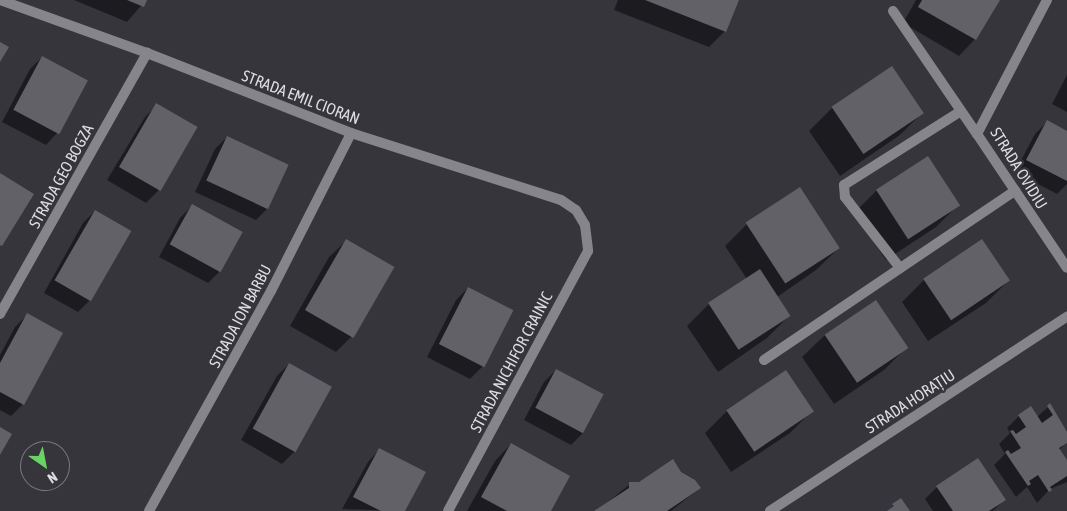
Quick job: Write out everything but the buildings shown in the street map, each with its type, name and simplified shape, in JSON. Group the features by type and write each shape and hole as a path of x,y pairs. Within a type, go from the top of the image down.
{"street":[{"name":"STRADA EMIL CIORAN","path":"0,0 147,53 351,133 561,200 576,210 585,225"},
{"name":"STRADA OVIDIU","path":"1047,0 977,134 1067,268"},
{"path":"893,11 977,134"},
{"name":"STRADA GEO BOGZA","path":"0,314 147,53"},
{"path":"900,268 845,196 844,185 961,111"},
{"name":"STRADA ION BARBU","path":"149,511 267,299 351,133"},
{"path":"764,360 1014,191"},
{"name":"STRADA NICHIFOR CRAINIC","path":"448,511 588,251 585,225"},
{"name":"STRADA HORAȚIU","path":"770,511 1067,317"}]}
